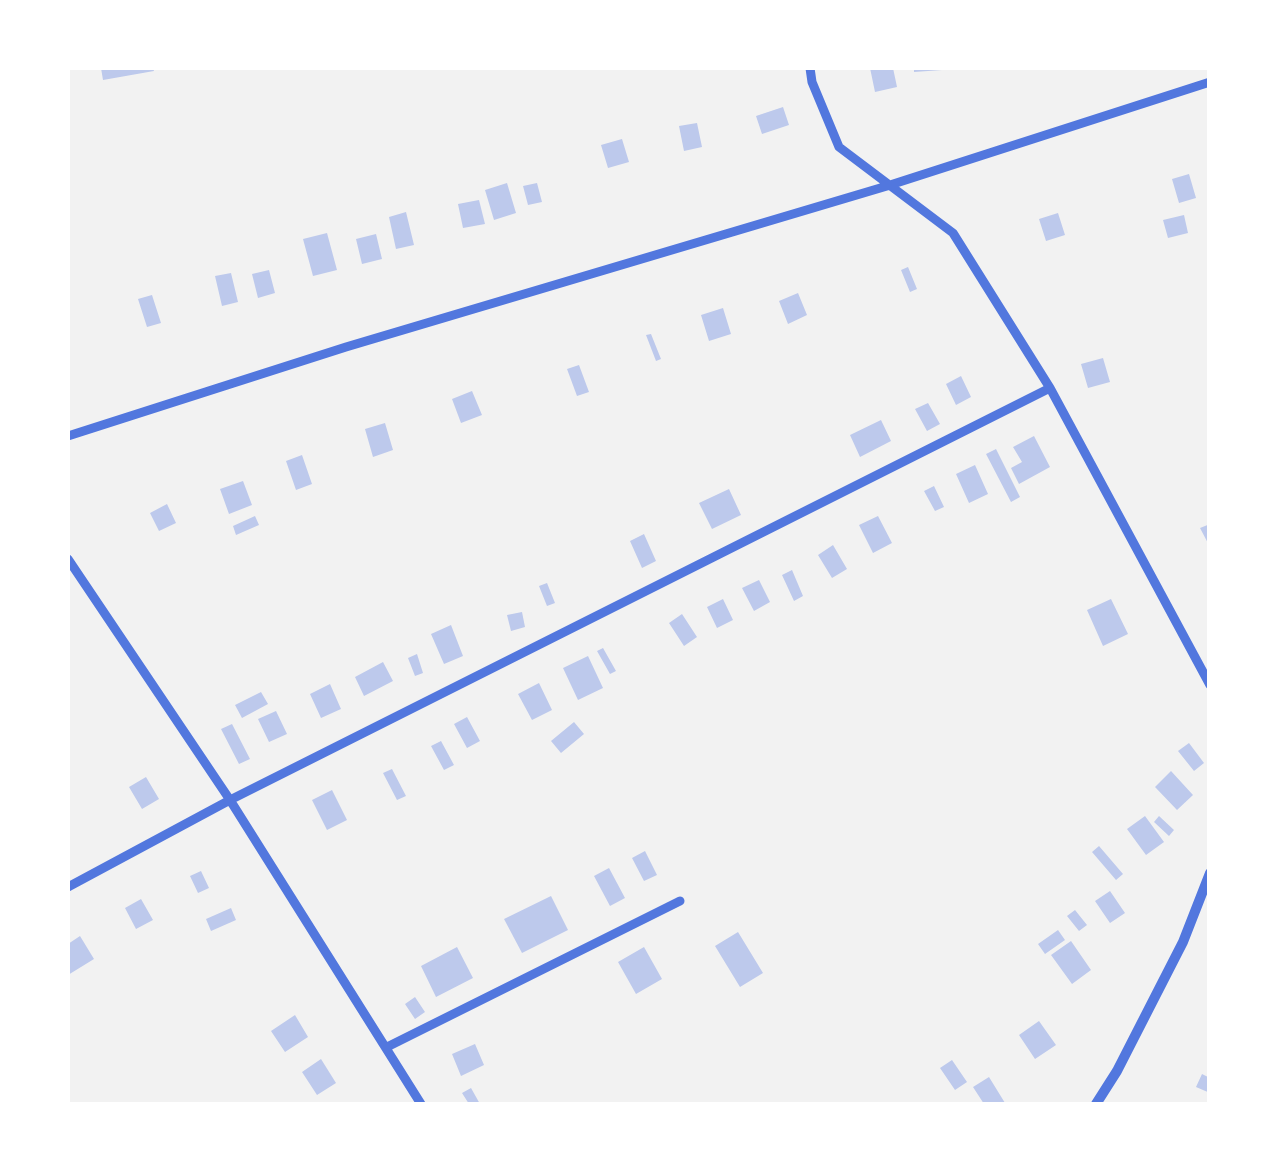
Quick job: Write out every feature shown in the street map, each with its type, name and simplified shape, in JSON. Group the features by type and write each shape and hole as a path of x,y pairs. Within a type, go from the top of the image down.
{"street":[{"path":"810,68 839,147 954,233 1050,388 1210,685"},
{"path":"68,436 346,347 887,186 1210,82"},
{"path":"68,887 230,800 1050,388"},
{"path":"68,560 230,800 421,1104"},
{"path":"1096,1104 1183,942 1210,873"},
{"path":"387,1047 680,901"}],"building":[{"path":"101,68 153,68 154,71 103,80"},
{"path":"870,68 893,68 897,87 875,92"},
{"path":"914,68 942,68 942,70 914,72"},
{"path":"783,107 789,125 762,134 756,116"},
{"path":"697,123 702,147 684,151 679,126"},
{"path":"622,139 629,162 608,168 601,145"},
{"path":"1189,174 1196,198 1179,203 1172,179"},
{"path":"507,183 516,213 494,220 485,190"},
{"path":"537,183 542,202 528,205 523,186"},
{"path":"479,200 485,224 463,228 458,204"},
{"path":"406,212 414,245 396,249 389,217"},
{"path":"1058,213 1065,235 1046,241 1039,219"},
{"path":"1184,215 1188,233 1168,238 1163,220"},
{"path":"327,233 337,270 313,276 303,239"},
{"path":"376,234 382,259 362,264 356,239"},
{"path":"908,267 917,289 910,292 901,270"},
{"path":"269,270 275,293 258,298 252,274"},
{"path":"231,273 238,302 222,306 215,276"},
{"path":"798,293 807,315 788,324 779,301"},
{"path":"152,295 161,323 147,327 138,299"},
{"path":"723,308 731,334 709,341 701,315"},
{"path":"651,334 661,359 656,361 646,335"},
{"path":"1103,358 1110,382 1088,388 1081,364"},
{"path":"579,365 589,392 577,396 567,369"},
{"path":"961,376 971,397 956,405 946,384"},
{"path":"472,391 482,415 461,423 452,399"},
{"path":"928,403 940,424 927,431 915,409"},
{"path":"881,420 891,441 860,457 850,435"},
{"path":"385,423 393,450 373,457 365,429"},
{"path":"1034,436 1050,467 1019,484 1011,468 1022,462 1013,447"},
{"path":"996,449 1020,497 1011,502 986,454"},
{"path":"302,455 312,484 296,490 286,461"},
{"path":"975,465 988,494 969,503 956,474"},
{"path":"243,481 252,505 229,514 220,489"},
{"path":"934,486 944,507 935,511 924,491"},
{"path":"729,489 741,515 712,529 699,503"},
{"path":"167,504 176,523 159,531 150,513"},
{"path":"255,516 259,525 236,535 233,526"},
{"path":"878,516 892,543 873,553 859,525"},
{"path":"1210,524 1210,547 1200,528"},
{"path":"644,534 656,561 642,568 630,541"},
{"path":"833,545 847,569 832,578 818,555"},
{"path":"792,570 803,596 794,601 782,575"},
{"path":"759,580 770,602 754,611 742,588"},
{"path":"547,583 555,603 547,606 539,586"},
{"path":"723,599 733,620 717,628 707,607"},
{"path":"1111,599 1128,634 1103,646 1087,610"},
{"path":"522,612 525,627 511,631 507,615"},
{"path":"682,614 697,637 684,646 669,623"},
{"path":"451,625 463,656 444,664 431,634"},
{"path":"603,648 616,671 610,674 597,651"},
{"path":"417,654 423,673 415,676 408,658"},
{"path":"588,656 603,688 578,700 563,668"},
{"path":"383,662 393,681 364,696 355,677"},
{"path":"539,683 552,710 532,720 518,694"},
{"path":"330,684 341,709 321,718 310,694"},
{"path":"261,692 268,704 242,718 235,705"},
{"path":"276,711 287,734 269,742 258,719"},
{"path":"467,717 480,741 467,748 454,724"},
{"path":"574,722 584,734 561,753 551,741"},
{"path":"232,724 250,759 239,764 221,729"},
{"path":"441,741 454,765 444,770 431,746"},
{"path":"1189,743 1204,763 1194,771 1178,751"},
{"path":"392,769 406,796 397,800 383,773"},
{"path":"1171,771 1193,795 1177,810 1155,787"},
{"path":"146,777 159,799 142,809 129,787"},
{"path":"332,790 347,820 327,830 312,800"},
{"path":"1145,816 1164,842 1146,855 1127,829"},
{"path":"1159,816 1174,830 1169,836 1154,822"},
{"path":"1099,846 1123,874 1116,880 1092,852"},
{"path":"645,851 657,875 644,881 632,858"},
{"path":"609,868 625,898 610,906 594,876"},
{"path":"201,871 209,888 198,893 190,876"},
{"path":"1110,891 1125,913 1110,923 1095,901"},
{"path":"551,896 568,930 522,953 504,919"},
{"path":"141,899 153,920 136,929 125,908"},
{"path":"231,908 236,920 211,931 206,919"},
{"path":"1075,910 1087,925 1079,931 1067,916"},
{"path":"1058,930 1065,940 1045,954 1038,944"},
{"path":"738,932 763,973 740,987 715,946"},
{"path":"80,936 94,959 68,975 68,944"},
{"path":"1071,941 1091,970 1072,984 1051,955"},
{"path":"457,947 473,978 436,997 421,966"},
{"path":"644,947 662,979 636,994 618,962"},
{"path":"415,997 425,1012 415,1019 405,1004"},
{"path":"295,1015 308,1037 285,1052 271,1031"},
{"path":"1039,1021 1056,1045 1035,1059 1019,1035"},
{"path":"475,1044 484,1065 461,1076 452,1054"},
{"path":"321,1059 336,1083 317,1095 302,1072"},
{"path":"952,1060 967,1082 955,1090 940,1068"},
{"path":"1202,1074 1210,1078 1210,1093 1196,1087"},
{"path":"989,1077 1005,1103 984,1104 973,1087"},
{"path":"471,1088 480,1104 469,1104 462,1093"}]}
